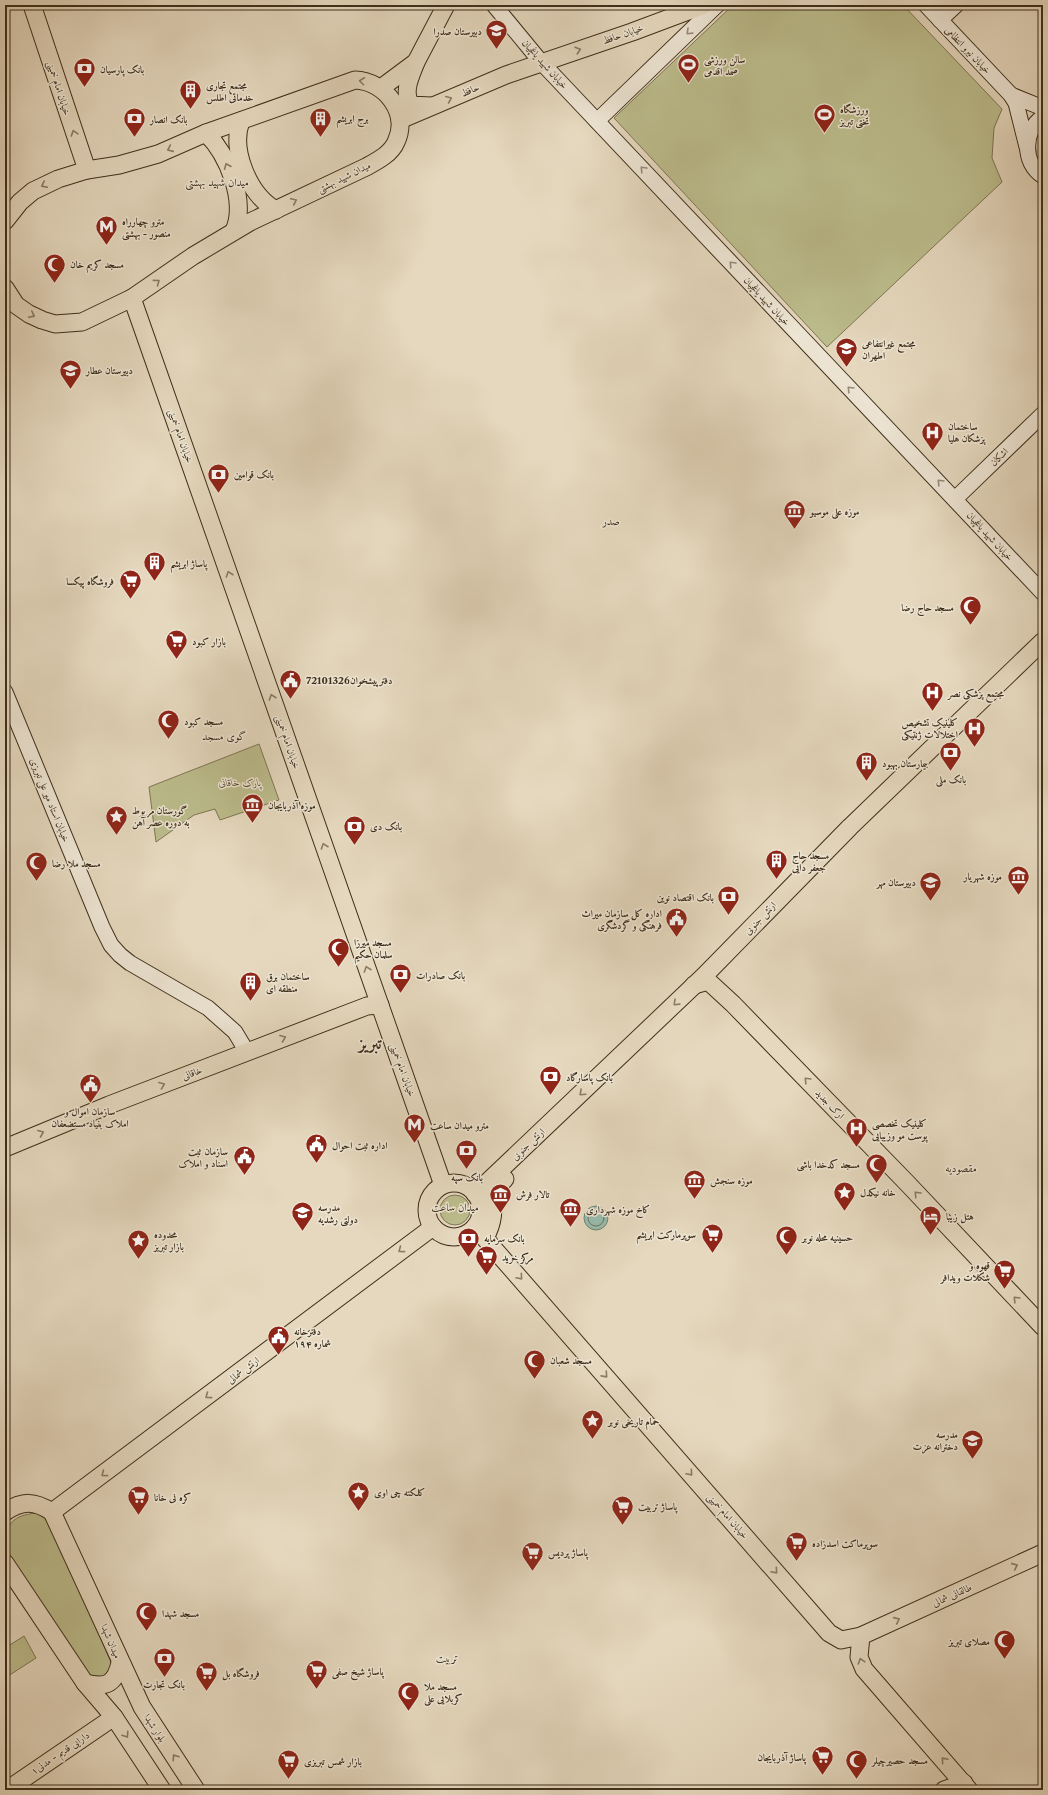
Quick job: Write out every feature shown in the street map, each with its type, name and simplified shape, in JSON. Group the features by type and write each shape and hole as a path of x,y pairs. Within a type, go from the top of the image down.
{"main road":[{"name":"خیابان امام خمینی","path":"32,5 87,170"},
{"path":"431,106 411,105 407,98 407,88 416,62 446,5"},
{"name":"خیابان شهید یاغچیان","path":"494,5 541,62 1043,593"},
{"name":"خیابان حافظ","path":"541,62 632,32 704,5"},
{"path":"597,121 717,5"},
{"name":"خیابان نیرو انتظامی","path":"926,5 1011,95 1016,103 1029,157 1034,166 1043,176"},
{"path":"940,20 956,5"},
{"path":"381,88 416,62"},
{"name":"حافظ","path":"400,120 506,75 541,62"},
{"path":"5,221 20,202 33,191 58,179 87,170 119,165 158,154 206,133 356,80 368,82 381,88 396,106 400,120"},
{"name":"خیابان نیرو انتظامی","path":"1011,95 1043,108"},
{"path":"1027,147 1033,127 1043,117"},
{"name":"میدان شهید بهشتی","path":"5,288 16,305 29,314 55,324 82,322 132,298 193,256 234,231 380,159 396,143 401,129 400,120"},
{"path":"241,121 237,138 245,171 253,189 266,204 276,210"},
{"path":"206,133 219,148 232,178 240,212 239,220 234,231"},
{"name":"خیابان امام خمینی","path":"132,298 374,1006 443,1185"},
{"name":"اشکان","path":"955,499 1043,414"},
{"name":"ارتش جنوبی","path":"475,1194 694,985 850,827 1043,642"},
{"name":"ارتش جنوبی","path":"712,984 712,975 714,972 1043,656"},
{"name":"خیابان استاد میر علی تبریزی","path":"5,692 102,927 111,945 130,963 208,1008 235,1032 247,1052"},
{"path":"694,985 702,982 712,984"},
{"name":"ارک جدید","path":"712,984 907,1183 1043,1327"},
{"name":"خاقانی","path":"5,1148 247,1052 374,1006"},
{"path":"480,1233 481,1214 479,1200 475,1194 464,1185 443,1185 432,1194 429,1200 427,1214 433,1227 444,1235 451,1237 480,1233 491,1228 494,1214 490,1193 542,1142 553,1120"},
{"name":"ارتش شمالی","path":"52,1512 433,1227"},
{"name":"خیابان امام خمینی","path":"480,1233 618,1389 829,1633 841,1640 861,1636"},
{"path":"5,1497 41,1505 52,1512"},
{"path":"5,1512 14,1505 28,1503"},
{"name":"میدان شهدا","path":"52,1512 120,1663 118,1674 112,1681 105,1685 96,1686 84,1683"},
{"name":"طالقانی شمالی","path":"861,1636 1043,1553"},
{"path":"5,1563 84,1683 114,1717 162,1790"},
{"path":"861,1636 859,1657 864,1669 958,1787"},
{"name":"بلوار شهدا","path":"120,1663 142,1707 196,1790"},
{"name":"دارایی قدیم - مدنی۱","path":"7,1790 114,1717"}],"green space":[{"path":"733,5 903,5 1002,109 994,128 992,158 1002,182 827,347 614,118"},
{"name":"پارک خاقانی","path":"259,744 279,800 220,820 215,809 194,815 156,842 149,787"},
{"path":"455,1195 466,1199 470,1210 466,1221 455,1225 444,1221 440,1210 444,1199"},
{"path":"37,1513 48,1521 55,1533 113,1667 109,1677 89,1679 5,1547 5,1539 12,1522 22,1516"},
{"path":"24,1636 36,1658 5,1678 5,1648"}],"water":[{"path":"596,1206 605,1209 608,1218 605,1227 596,1230 587,1227 584,1218 587,1209"}],"place":[{"name":"دبیرستان صدرا","path":"497,50"},
{"name":"سالن ورزشی صمد اقدمی","path":"689,84"},
{"name":"بانک پارسیان","path":"85,88"},
{"name":"مجتمع تجاری خدماتی اطلس","path":"190,110"},
{"name":"ورزشگاه تختی تبریز","path":"825,134"},
{"name":"بانک انصار","path":"134,138"},
{"name":"برج ابریشم","path":"320,138"},
{"name":"مترو چهارراه منصور - بهشتی","path":"107,246"},
{"name":"مسجد کریم خان","path":"54,284"},
{"name":"مجتمع غیرانتفاعی اطهران","path":"847,368"},
{"name":"دبیرستان عطار","path":"70,390"},
{"name":"ساختمان پزشکان هلیا","path":"933,452"},
{"name":"بانک قوامین","path":"219,494"},
{"name":"موزه علی موسیو","path":"795,530"},
{"name":"پاساژ ابریشم","path":"154,582"},
{"name":"فروشگاه پیکسا","path":"130,600"},
{"name":"مسجد حاج رضا","path":"970,626"},
{"name":"بازار کبود","path":"177,660"},
{"name":"دفترپیشخوان72101326","path":"291,700"},
{"name":"مجتمع پزشکی نصر","path":"932,712"},
{"name":"مسجد کبود","path":"168,740"},
{"name":"کلینیک تشخیص اختلالات ژنتیکی","path":"974,748"},
{"name":"بانک ملی","path":"951,772"},
{"name":"بیمارستان بهبود","path":"867,782"},
{"name":"موزه آذربایجان","path":"253,824"},
{"name":"گورستان مربوط به دوره عصر آهن","path":"116,836"},
{"name":"بانک دی","path":"354,846"},
{"name":"مسجد حاج جعفر دایی","path":"776,880"},
{"name":"مسجد ملا رضا","path":"37,882"},
{"name":"موزه شهریار","path":"1018,896"},
{"name":"دبیرستان مهر","path":"931,902"},
{"name":"بانک اقتصاد نوین","path":"729,916"},
{"name":"اداره کل سازمان میراث فرهنگی و گردشگری","path":"677,938"},
{"name":"مسجد میرزا سلمان حکیم","path":"338,968"},
{"name":"بانک صادرات","path":"401,994"},
{"name":"ساختمان برق منطقه ای","path":"251,1002"},
{"name":"بانک پاسارگاد","path":"551,1096"},
{"name":"سازمان اموال و املاک بنیاد مستضعفان","path":"90,1104"},
{"name":"مترو میدان ساعت","path":"415,1144"},
{"name":"کلینیک تخصصی پوست مو وزیبایی","path":"857,1148"},
{"name":"اداره ثبت احوال","path":"316,1164"},
{"name":"بانک سپه","path":"467,1170"},
{"name":"سازمان ثبت اسناد و املاک","path":"244,1176"},
{"name":"مسجد کدخدا باشی","path":"876,1184"},
{"name":"موزه سنجش","path":"695,1200"},
{"name":"خانه نیکدل","path":"844,1212"},
{"name":"تالار فرش","path":"501,1214"},
{"name":"کاخ موزه شهرداری","path":"570,1228"},
{"name":"مدرسه دولتی رشدیه","path":"302,1232"},
{"name":"هتل زیبا","path":"931,1236"},
{"name":"سوپرمارکت ابریشم","path":"712,1254"},
{"name":"حسینیه محله نوبر","path":"786,1256"},
{"name":"بانک سرمایه","path":"469,1258"},
{"name":"محدوده بازار تبریز","path":"139,1260"},
{"name":"مرکز خرید","path":"486,1276"},
{"name":"قهوه و شکلات ویدافر","path":"1005,1290"},
{"name":"دفترخانه شماره ۱۹۴","path":"279,1356"},
{"name":"مسجد شعبان","path":"535,1380"},
{"name":"حمام تاریخی نوبر","path":"592,1440"},
{"name":"مدرسه دخترانه عزت","path":"973,1460"},
{"name":"کلکته چی اوی","path":"358,1512"},
{"name":"کره نی خانا","path":"139,1516"},
{"name":"پاساژ تربیت","path":"623,1526"},
{"name":"سوپرماکت اسدزاده","path":"796,1562"},
{"name":"پاساژ پردیس","path":"532,1572"},
{"name":"مسجد شهدا","path":"146,1632"},
{"name":"مصلای تبریز","path":"1005,1660"},
{"name":"بانک تجارت","path":"164,1678"},
{"name":"پاساژ شیخ صفی","path":"317,1690"},
{"name":"فروشگاه بل","path":"207,1692"},
{"name":"مسجد ملا کربلایی علی","path":"408,1712"},
{"name":"پاساژ آذربایجان","path":"822,1776"},
{"name":"بازار شمس تبریزی","path":"289,1780"},
{"name":"مسجد حصیرچیلر","path":"856,1780"}],"district":[{"name":"میدان شهید بهشتی","path":"217,182"},
{"name":"صدر","path":"611,521"},
{"name":"گوی مسجد","path":"224,736"},
{"name":"تبریز","path":"370,1043"},
{"name":"مقصودیه","path":"961,1168"},
{"name":"میدان ساعت","path":"455,1207"},
{"name":"تربیت","path":"447,1658"}]}
